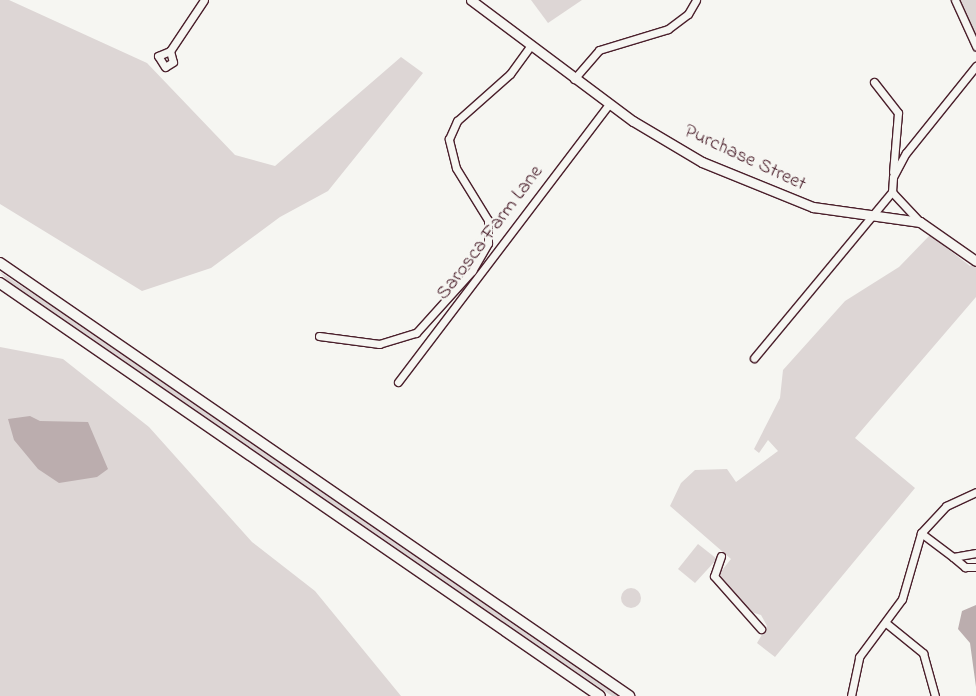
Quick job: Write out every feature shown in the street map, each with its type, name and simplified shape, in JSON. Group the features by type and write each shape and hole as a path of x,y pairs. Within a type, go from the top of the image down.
{"highway":[{"path":"0,263 629,696"},
{"path":"0,283 600,696"}],"main road":[{"name":"Purchase Street","path":"471,0 529,48 609,104 702,162 813,208 920,222 976,262"}],"street":[{"path":"170,51 204,0"},
{"path":"574,79 599,50 668,29 688,14 696,0"},
{"path":"955,0 976,46"},
{"path":"319,336 379,344 416,333 472,271 488,243 488,220 456,168 449,138 457,120 516,67 529,48"},
{"path":"893,177 906,153 976,66"},
{"path":"754,358 892,192 898,113 874,82"},
{"name":"Sarosca Farm Lane","path":"398,382 609,104"},
{"path":"892,192 920,222"},
{"path":"851,696 859,658 886,624 902,599 921,534 946,506 976,492"},
{"path":"921,534 965,567 976,567"},
{"path":"953,557 976,553"},
{"path":"721,556 714,576 761,629"},
{"path":"886,624 923,653 936,696"}],"shaded area":[{"path":"0,0 9,0 147,63 235,155 275,166 401,57 423,73 328,191 280,217 211,268 142,291 0,204"},
{"path":"531,0 582,0 548,23"},
{"path":"959,0 976,0 976,38"},
{"path":"930,235 970,266 976,262 976,297 855,438 915,488 775,657 757,643 767,626 761,615 751,612 719,574 731,559 670,506 681,483 695,470 727,469 736,482 778,451 768,440 759,453 754,449 780,398 783,370 845,301 899,267"},
{"path":"0,272 83,326 619,696 612,696 462,595 10,284"},
{"path":"0,347 63,359 149,427 252,542 315,591 401,696 0,696"},
{"path":"30,416 40,421 88,422 108,469 97,477 59,483 38,469 14,440 8,419"},
{"path":"698,544 717,559 695,583 678,569"},
{"path":"631,588 638,591 641,598 638,605 631,608 624,605 621,598 624,591"},
{"path":"976,605 976,687 970,643 958,629 962,611"}]}
